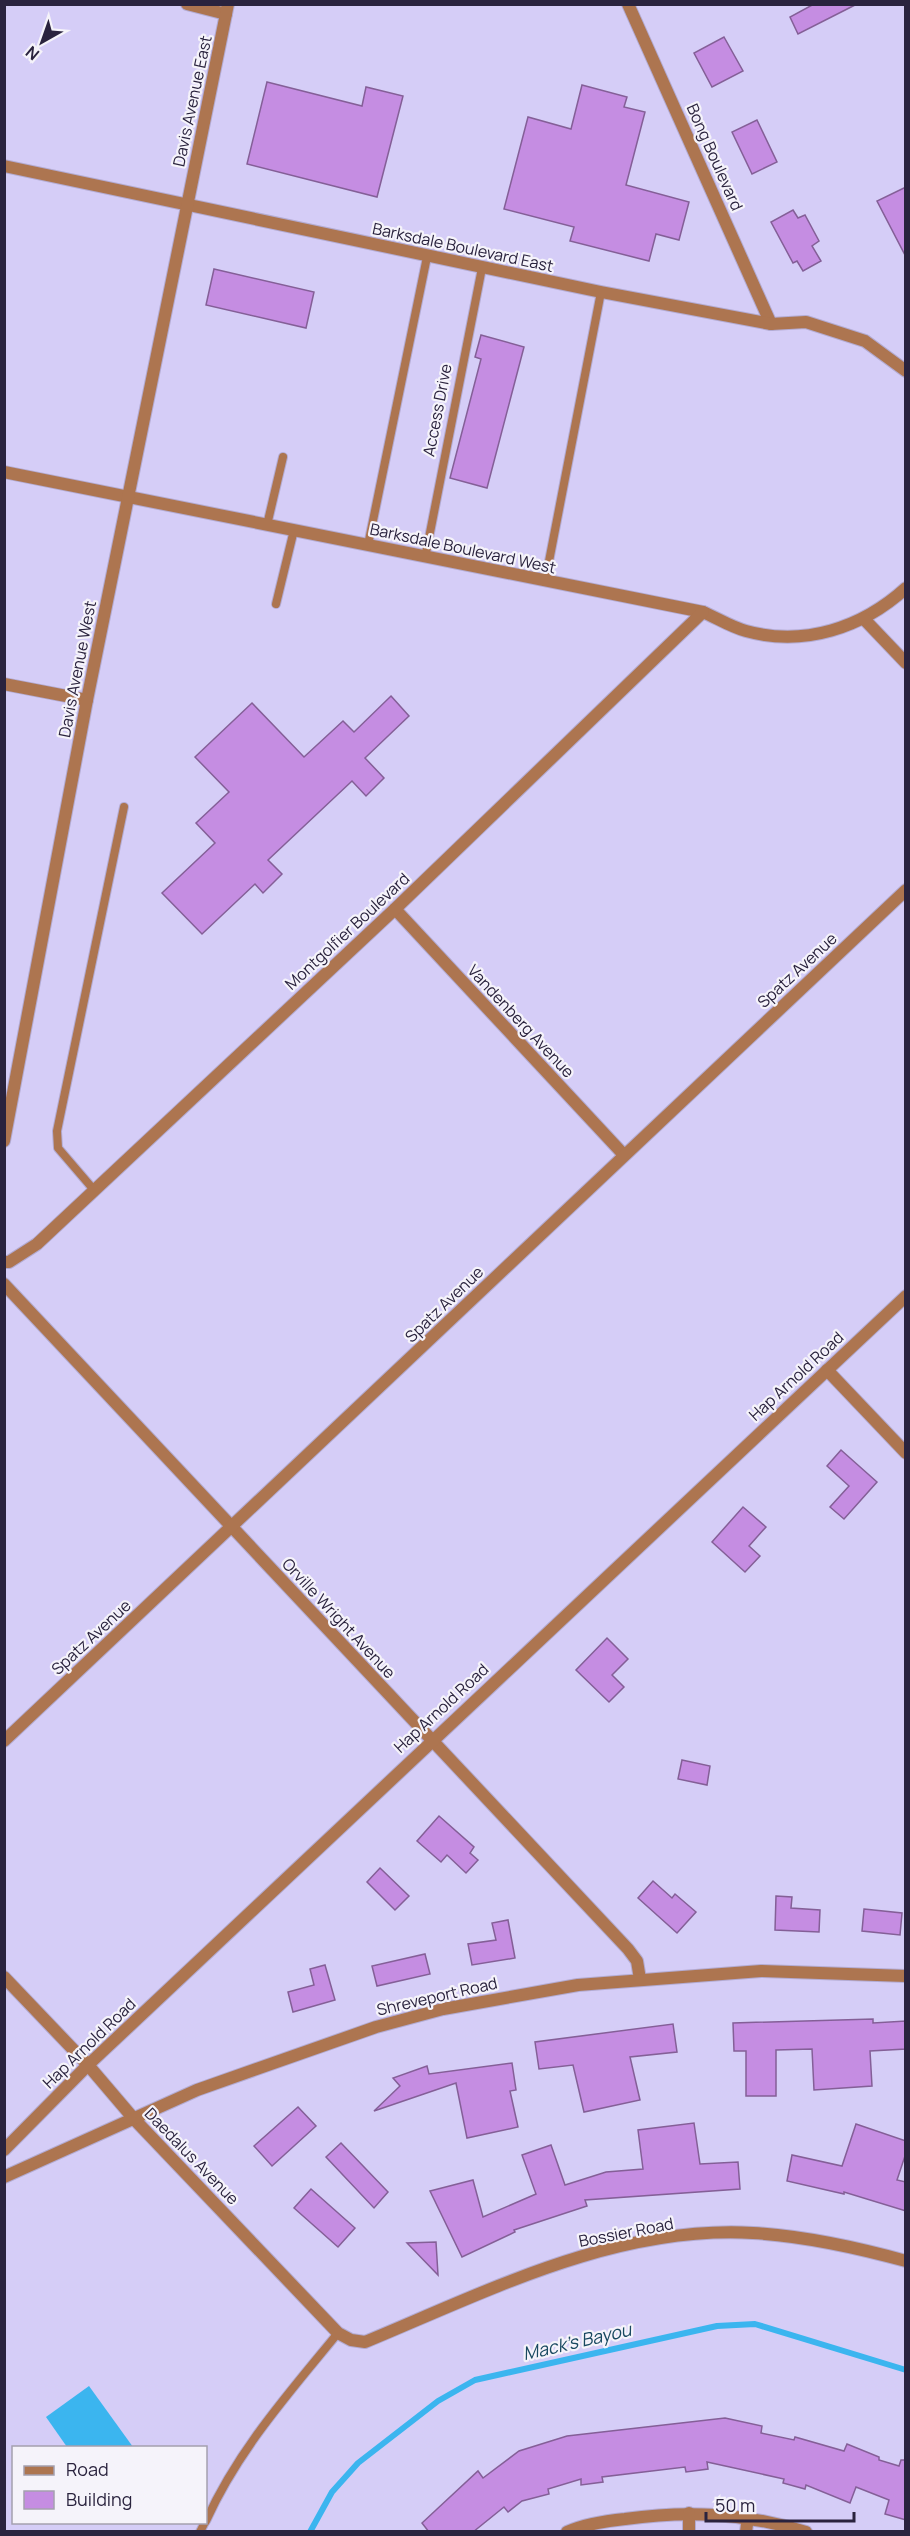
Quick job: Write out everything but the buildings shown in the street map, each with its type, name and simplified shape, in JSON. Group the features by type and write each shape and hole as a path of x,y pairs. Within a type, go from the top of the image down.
{"street":[{"path":"187,4 227,9"},
{"name":"Bong Boulevard","path":"628,4 771,324"},
{"name":"Davis Avenue East","path":"187,204 227,9"},
{"name":"Barksdale Boulevard East","path":"4,166 601,292 771,324 806,322 865,341 906,371"},
{"name":"Davis Avenue West","path":"4,1141 87,700 187,204"},
{"name":"Barksdale Boulevard West","path":"4,472 703,612 746,631 797,637 822,634 864,619 904,590"},
{"name":"Montgolfier Boulevard","path":"4,1262 9,1262 37,1244 395,909 703,612"},
{"path":"864,619 906,663"},
{"path":"4,684 87,700"},
{"name":"Spatz Avenue","path":"4,1741 906,890"},
{"name":"Vandenberg Avenue","path":"395,909 624,1155"},
{"name":"Orville Wright Avenue","path":"4,1284 628,1949 637,1961 640,1979"},
{"name":"Hap Arnold Road","path":"4,2150 88,2065 431,1740 906,1296"},
{"path":"826,1370 906,1454"},
{"name":"Shreveport Road","path":"4,2177 197,2090 376,2027 522,1993 640,1979 761,1971 906,1976"},
{"name":"Daedalus Avenue","path":"4,1977 88,2065 134,2119 338,2333 351,2340 365,2342"},
{"name":"Bossier Road","path":"365,2342 545,2267 638,2242 725,2233 752,2233 829,2242 906,2261"},
{"path":"688,2532 689,2513"},
{"path":"567,2532 600,2522 689,2513 748,2517 806,2532"},
{"path":"746,2532 748,2517"}],"lane":[{"path":"368,546 427,257"},
{"name":"Access Drive","path":"425,558 482,268"},
{"path":"545,582 601,292"},
{"path":"267,525 283,457"},
{"path":"276,604 294,530"},
{"path":"94,1190 58,1148 57,1131 124,807"},
{"path":"207,2518 220,2490 252,2440 338,2333"}],"water":[{"path":"89,2386 132,2446 66,2446 46,2417"}],"waterway":[{"name":"Mack's Bayou","path":"310,2532 332,2492 358,2463 438,2401 475,2380 717,2326 755,2324 906,2370"}]}
